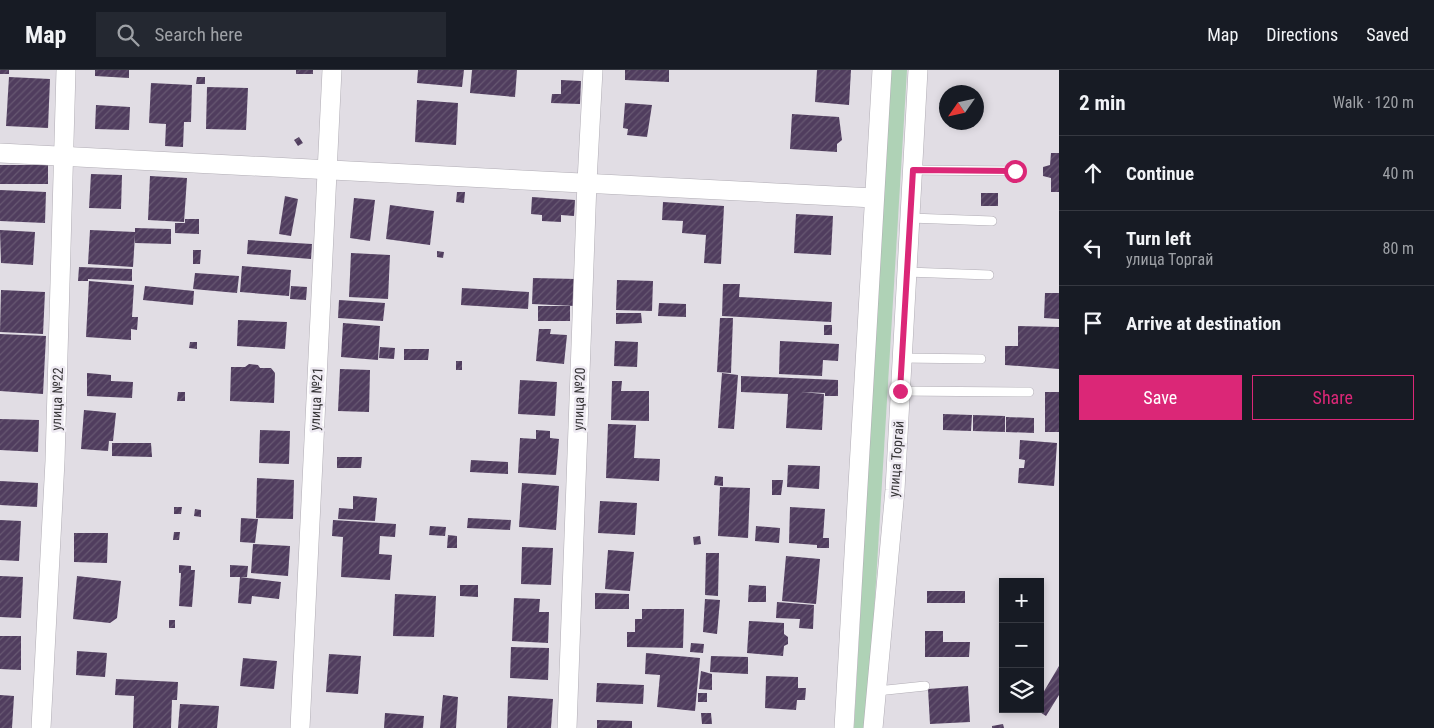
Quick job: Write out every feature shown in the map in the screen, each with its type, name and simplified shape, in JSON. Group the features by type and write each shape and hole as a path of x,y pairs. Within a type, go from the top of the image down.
{"street":[{"name":"улица №22","path":"41,728 55,460 66,70"},
{"name":"улица №21","path":"300,728 332,70"},
{"name":"улица №20","path":"566,728 593,70"},
{"path":"844,728 882,70"},
{"name":"улица Торгай","path":"873,728 894,500 918,70"},
{"path":"0,153 874,198"}],"lane":[{"path":"913,170 1015,171"},
{"path":"910,218 992,222"},
{"path":"907,272 989,275"},
{"path":"902,358 981,359"},
{"path":"900,391 1029,392"},
{"path":"877,691 925,686"}],"green space":[{"path":"890,70 907,70 868,714 865,728 854,728"}],"building":[{"path":"0,70 9,70 9,74 0,74"},
{"path":"95,70 129,70 129,78 95,76"},
{"path":"296,70 313,70 313,74 296,74"},
{"path":"418,70 464,70 462,87 417,83"},
{"path":"472,70 517,70 515,97 470,93"},
{"path":"625,70 669,70 669,82 625,80"},
{"path":"817,70 851,70 849,105 815,102"},
{"path":"9,77 50,79 48,128 6,126"},
{"path":"197,77 205,77 205,84 196,84"},
{"path":"561,80 581,81 580,104 551,103 552,94 561,94"},
{"path":"151,83 192,85 191,122 184,122 183,147 165,146 166,124 149,123"},
{"path":"207,87 248,88 246,130 206,129"},
{"path":"417,100 458,103 456,145 415,142"},
{"path":"625,103 652,105 647,137 627,135 628,129 623,128"},
{"path":"96,105 130,107 129,130 95,129"},
{"path":"792,114 839,117 842,140 837,144 837,152 790,149"},
{"path":"299,137 303,143 298,146 294,140"},
{"path":"1051,153 1059,153 1059,192 1051,192 1051,178 1043,176 1043,167 1050,165"},
{"path":"0,165 48,165 48,184 0,184"},
{"path":"91,174 122,175 121,209 89,208"},
{"path":"150,176 187,178 184,222 148,220"},
{"path":"0,190 46,192 45,223 0,221"},
{"path":"457,192 465,192 464,203 456,202"},
{"path":"981,193 998,193 998,206 981,206"},
{"path":"285,196 298,199 291,236 279,234"},
{"path":"532,197 575,200 574,216 561,215 561,222 542,221 542,215 531,214"},
{"path":"354,198 375,200 370,241 350,238"},
{"path":"663,202 724,206 721,264 704,263 706,235 682,233 683,221 662,220"},
{"path":"390,205 434,211 430,245 386,239"},
{"path":"796,214 833,216 831,255 794,253"},
{"path":"185,219 199,219 199,234 175,233 175,223 185,223"},
{"path":"135,228 171,229 171,244 135,243 135,235 133,267 88,264 90,230 135,232"},
{"path":"0,230 35,232 33,265 1,263"},
{"path":"248,240 312,244 311,259 247,254"},
{"path":"193,250 201,250 200,264 193,264"},
{"path":"437,251 444,252 443,258 437,257"},
{"path":"351,253 390,255 388,299 349,297"},
{"path":"242,266 291,270 289,296 240,292"},
{"path":"79,267 132,269 132,281 88,279 88,281 78,281"},
{"path":"195,273 239,276 237,293 193,289"},
{"path":"533,278 576,279 575,306 532,304"},
{"path":"617,280 653,281 652,311 616,310"},
{"path":"89,281 134,285 132,317 138,317 137,330 131,329 131,340 86,337"},
{"path":"723,284 740,284 739,297 832,302 831,322 722,316"},
{"path":"145,286 194,291 193,305 143,300"},
{"path":"291,286 307,287 306,300 290,299"},
{"path":"462,288 529,292 528,309 461,305"},
{"path":"1,290 45,292 43,334 0,332"},
{"path":"1045,293 1059,293 1059,319 1044,318"},
{"path":"339,300 385,303 383,321 338,318"},
{"path":"659,303 686,304 686,317 658,316"},
{"path":"538,306 570,306 570,321 538,321"},
{"path":"616,313 641,313 642,323 616,324"},
{"path":"720,318 733,318 731,373 717,372"},
{"path":"238,320 287,322 285,349 237,346"},
{"path":"343,323 380,326 378,360 341,357"},
{"path":"824,325 832,325 832,335 824,335"},
{"path":"1018,326 1059,327 1059,369 1005,365 1005,346 1018,346"},
{"path":"539,329 551,329 550,334 567,335 564,364 536,361"},
{"path":"0,334 46,336 43,394 0,391"},
{"path":"615,341 638,342 637,367 614,366"},
{"path":"780,341 839,344 838,361 823,360 822,376 779,374"},
{"path":"190,342 197,342 197,349 189,348"},
{"path":"380,347 395,348 394,359 379,358"},
{"path":"404,349 429,349 428,360 404,360"},
{"path":"456,361 462,361 462,370 456,370"},
{"path":"249,364 258,365 260,368 271,368 275,373 274,403 230,401 231,367 245,367"},
{"path":"340,369 370,370 369,412 338,411"},
{"path":"87,373 111,375 111,381 133,382 132,398 87,396"},
{"path":"722,373 738,375 734,429 718,428"},
{"path":"741,376 838,380 838,396 825,396 825,393 801,392 824,394 822,430 786,428 788,394 741,392"},
{"path":"520,380 557,382 555,416 518,414"},
{"path":"612,381 622,381 621,391 649,391 649,421 611,420"},
{"path":"178,392 185,392 185,401 177,401"},
{"path":"1045,392 1059,392 1059,432 1045,432"},
{"path":"84,410 116,413 113,441 109,441 108,451 81,449"},
{"path":"943,414 972,415 971,431 943,430"},
{"path":"973,415 1005,416 1005,432 973,431"},
{"path":"1006,417 1034,418 1034,433 1006,432"},
{"path":"0,419 39,420 38,452 0,450"},
{"path":"608,424 636,425 634,458 660,459 659,481 606,478"},
{"path":"260,430 290,431 289,464 259,463"},
{"path":"536,430 550,431 550,438 559,439 556,475 518,473 520,438 536,439"},
{"path":"1020,440 1057,443 1054,486 1018,483 1019,468 1024,468 1025,460 1019,459"},
{"path":"112,443 151,443 152,457 112,456"},
{"path":"337,457 362,457 361,468 337,468"},
{"path":"471,460 508,462 508,474 470,472"},
{"path":"788,465 820,466 819,489 787,487"},
{"path":"715,476 723,477 723,486 714,485"},
{"path":"257,478 294,480 293,519 256,518"},
{"path":"772,480 783,480 781,495 772,495"},
{"path":"0,481 38,483 37,507 0,505"},
{"path":"522,483 559,486 556,530 519,527"},
{"path":"720,487 750,488 748,538 718,536"},
{"path":"353,496 377,498 375,521 338,519 339,508 353,509"},
{"path":"600,501 637,503 635,535 598,533"},
{"path":"174,507 182,507 181,514 174,514"},
{"path":"790,507 825,509 823,538 829,538 829,548 789,543"},
{"path":"195,509 201,510 201,517 194,516"},
{"path":"241,518 258,519 255,543 240,542"},
{"path":"468,518 511,520 510,530 467,528"},
{"path":"0,520 21,521 19,561 0,560"},
{"path":"333,520 396,524 395,537 380,536 379,554 392,555 390,580 341,577 343,537 332,536"},
{"path":"430,526 446,527 445,536 429,535"},
{"path":"756,526 780,528 779,543 755,541"},
{"path":"174,532 180,532 179,540 173,540"},
{"path":"74,533 108,533 107,563 74,562"},
{"path":"448,535 457,536 457,548 447,548"},
{"path":"700,536 701,544 694,545 693,537"},
{"path":"253,544 290,546 288,576 251,573"},
{"path":"522,547 553,548 551,585 521,584"},
{"path":"608,550 634,552 630,591 605,589"},
{"path":"706,553 719,553 718,596 705,595"},
{"path":"786,556 820,559 816,604 782,601"},
{"path":"179,565 191,566 191,570 195,570 192,607 179,606 181,573 179,573"},
{"path":"230,565 248,566 247,577 230,577"},
{"path":"0,576 23,577 21,618 0,617"},
{"path":"77,576 121,581 117,618 110,623 73,619"},
{"path":"240,577 281,582 279,599 252,596 251,604 238,603"},
{"path":"460,585 478,585 478,597 460,596"},
{"path":"749,585 766,586 766,602 748,602"},
{"path":"927,591 965,591 965,603 927,603"},
{"path":"595,593 629,594 629,609 595,609"},
{"path":"395,594 436,596 434,637 393,636"},
{"path":"514,598 540,599 539,612 549,612 548,643 512,641"},
{"path":"705,599 720,600 717,634 703,632"},
{"path":"777,602 814,605 813,629 799,628 800,619 776,618"},
{"path":"642,609 684,609 683,648 627,647 627,632 635,632 635,619 642,619"},
{"path":"169,620 175,620 175,628 169,628"},
{"path":"749,621 784,623 784,634 788,637 788,644 784,646 783,656 747,653"},
{"path":"925,631 943,631 943,642 970,642 969,657 925,657"},
{"path":"0,636 21,636 21,670 0,669"},
{"path":"691,643 704,644 703,653 690,652"},
{"path":"511,647 549,648 548,680 510,678"},
{"path":"77,651 107,653 105,677 76,675"},
{"path":"646,653 700,658 695,711 657,707 660,675 645,674"},
{"path":"329,654 361,656 358,694 326,692"},
{"path":"711,656 748,657 748,674 710,672"},
{"path":"243,658 277,661 274,689 240,686"},
{"path":"1059,666 1059,695 1046,716 1041,713 1044,713 1044,691"},
{"path":"701,671 712,674 712,690 699,689"},
{"path":"766,676 798,677 798,688 806,688 805,700 797,700 796,710 765,708"},
{"path":"116,679 178,682 177,700 172,700 171,728 133,728 134,696 115,695"},
{"path":"597,683 644,685 643,704 596,702"},
{"path":"968,686 970,722 930,724 928,689"},
{"path":"698,693 707,693 707,702 698,702"},
{"path":"0,695 14,696 12,728 0,728"},
{"path":"443,695 458,697 456,728 440,728"},
{"path":"508,696 553,699 551,728 507,728"},
{"path":"180,704 219,706 217,728 178,728"},
{"path":"385,713 424,716 423,728 384,728"},
{"path":"701,713 711,713 712,724 702,724"},
{"path":"597,720 632,721 632,728 597,728"},
{"path":"1003,724 1004,728 992,728 992,726"}],"route":[{"path":"900,391 913,170 1015,171"}]}
